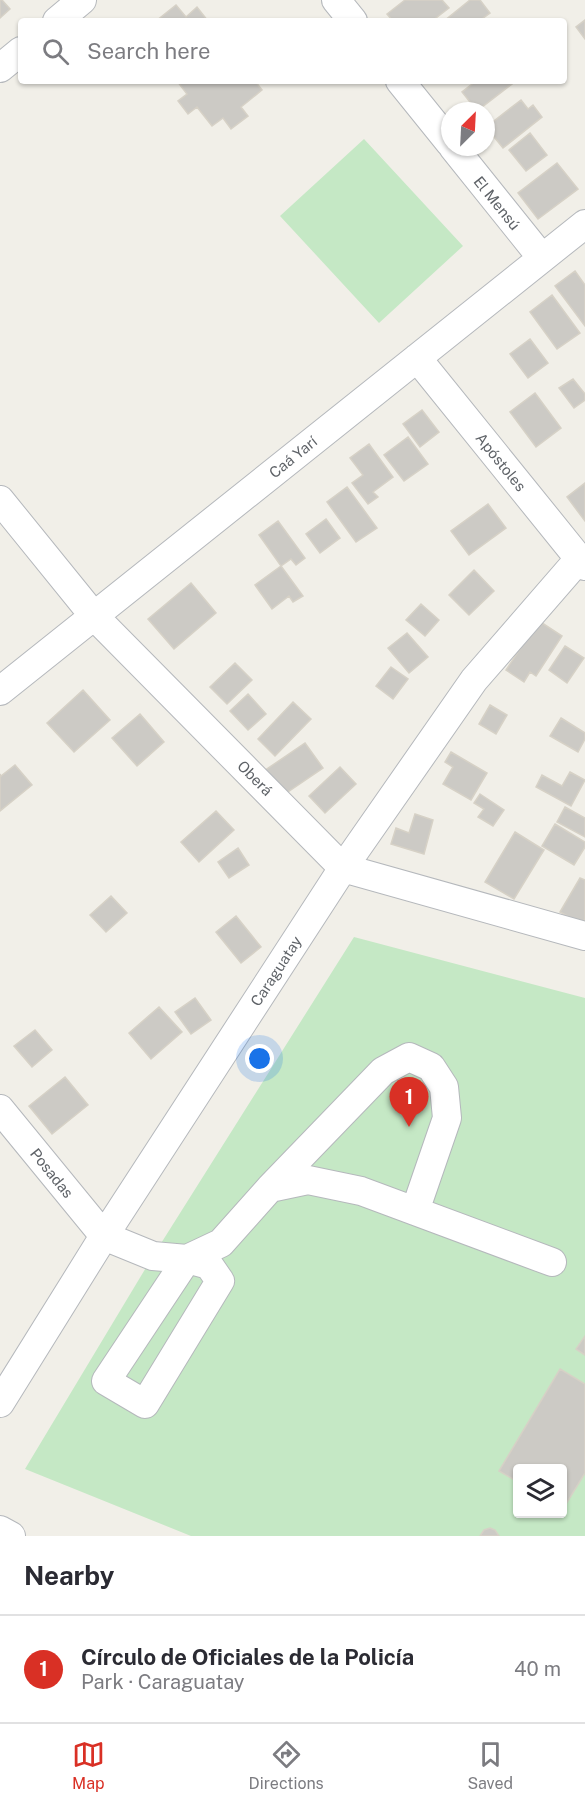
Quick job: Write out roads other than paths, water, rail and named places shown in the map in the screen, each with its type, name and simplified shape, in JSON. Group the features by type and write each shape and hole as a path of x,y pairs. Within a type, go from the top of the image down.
{"street":[{"path":"61,18 82,0"},
{"path":"336,0 351,18"},
{"path":"0,68 18,53"},
{"path":"402,84 441,132"},
{"name":"El Mensú","path":"460,156 542,258"},
{"name":"Caá Yarí","path":"0,691 585,224"},
{"name":"Apóstoles","path":"417,358 582,563"},
{"name":"Oberá","path":"0,500 94,616 343,868 585,936"},
{"name":"Caraguatay","path":"0,1402 104,1236 343,868 474,680 582,563"},
{"path":"104,1236 153,1256 187,1259 209,1265 220,1281 145,1404 106,1381 187,1259 221,1243 270,1188 382,1071 409,1057 431,1067 444,1087 447,1118 415,1211"},
{"name":"Posadas","path":"0,1109 104,1236"},
{"path":"270,1188 308,1180 361,1191 552,1262"},
{"path":"165,1293 200,1315"},
{"path":"0,1530 11,1536"}],"place":[{"name":"Círculo de Oficiales de la Policía","path":"409,1127"}]}
